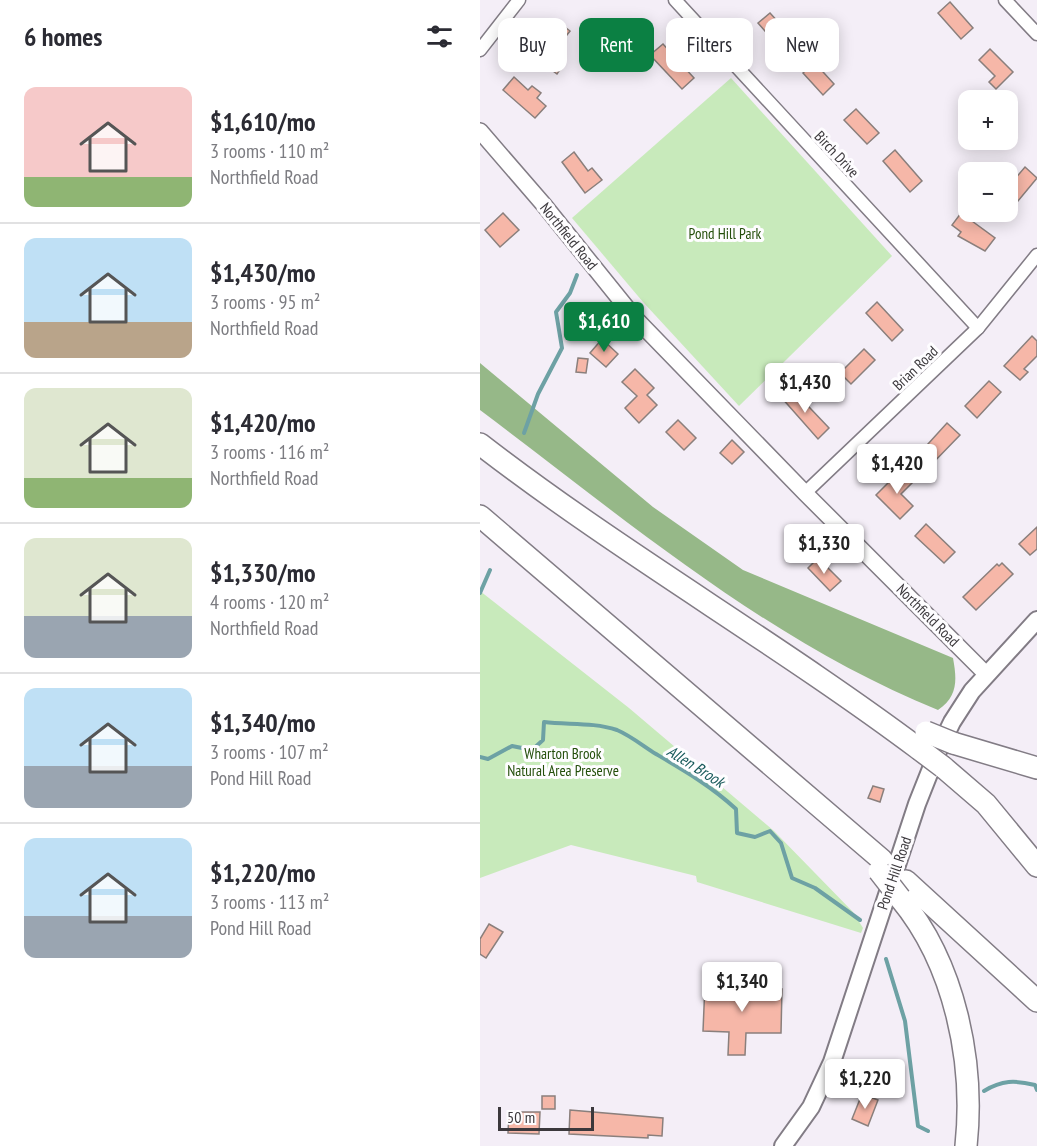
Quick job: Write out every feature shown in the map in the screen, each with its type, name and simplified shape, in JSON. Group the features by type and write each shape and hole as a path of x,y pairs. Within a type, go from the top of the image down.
{"highway":[{"path":"480,444 556,499 844,694 922,740 943,767 986,804 1037,866"},
{"path":"480,516 764,756 860,843 903,889 1037,1001"},
{"path":"922,740 953,743 1037,768"},
{"path":"903,889 933,953 958,1022 967,1079 966,1146"}],"main road":[{"name":"Pond Hill Road","path":"783,1146 811,1107 831,1062 928,774 952,722 986,674 1037,620"}],"street":[{"path":"480,50 519,0"},
{"name":"Birch Drive","path":"675,0 978,328"},
{"path":"1005,0 1037,34"},
{"name":"Northfield Road","path":"480,131 544,205 635,318 805,494 986,674"},
{"name":"Brian Road","path":"805,494 978,328 1037,255"}],"green space":[{"name":"Pond Hill Park","path":"731,78 892,256 739,406 643,302 572,218"},
{"path":"480,363 653,507 743,570 953,658 955,680 953,693 945,705 938,710 876,682 816,650 757,614 644,535 480,410"},
{"name":"Wharton Brook Natural Area Preserve","path":"480,591 629,708 774,831 853,912 863,928 861,933 697,882 696,876 571,845 480,878"}],"building":[{"path":"950,2 973,28 961,39 938,13"},
{"path":"770,13 775,18 765,18 765,31 758,23"},
{"path":"663,44 666,47 666,72 654,59 654,52"},
{"path":"990,49 1013,72 996,89 989,82 995,76 979,60"},
{"path":"666,72 689,72 694,78 682,89"},
{"path":"823,72 834,84 823,95 803,73"},
{"path":"514,77 528,90 532,86 541,93 537,98 546,106 535,118 503,90"},
{"path":"856,109 879,133 867,144 844,120"},
{"path":"895,150 922,181 910,192 883,161"},
{"path":"574,152 588,171 592,168 602,180 585,193 562,162"},
{"path":"1025,167 1037,178 1018,201 1018,175"},
{"path":"503,213 519,230 500,247 485,230"},
{"path":"958,217 958,222 973,222 995,238 985,251 958,236 961,232 952,225"},
{"path":"877,302 903,330 892,341 866,313"},
{"path":"1032,336 1037,341 1037,356 1024,369 1028,372 1020,380 1004,366"},
{"path":"602,339 618,354 606,367 590,353"},
{"path":"864,349 875,360 851,384 840,373"},
{"path":"578,358 588,359 586,373 576,372"},
{"path":"635,369 654,388 647,395 657,405 639,423 625,408 637,396 622,382"},
{"path":"989,381 1001,392 977,418 965,406"},
{"path":"791,388 829,428 818,439 781,397"},
{"path":"678,420 696,438 684,450 666,432"},
{"path":"947,423 960,435 930,466 918,455"},
{"path":"732,440 744,452 732,464 720,453"},
{"path":"901,470 913,482 901,494 913,506 900,519 876,495"},
{"path":"926,524 955,552 944,563 915,536"},
{"path":"1037,527 1037,549 1030,555 1019,544"},
{"path":"818,558 841,581 830,591 808,568"},
{"path":"1002,563 1013,574 976,610 963,597 997,564 999,566"},
{"path":"873,786 884,789 880,802 868,798"},
{"path":"489,924 503,932 486,958 480,954 480,939"},
{"path":"705,984 782,989 781,1033 746,1033 745,1055 728,1055 729,1032 703,1031"},
{"path":"862,1094 878,1100 868,1126 852,1119"},
{"path":"542,1096 555,1096 555,1109 542,1109"},
{"path":"570,1110 663,1118 662,1136 648,1135 648,1138 569,1134"},
{"path":"540,1112 539,1134 508,1133 509,1113"}],"waterway":[{"path":"524,433 538,394 562,348 556,312 570,293 577,275"},
{"path":"480,593 490,570"},
{"name":"Allen Brook","path":"480,757 488,759 512,746 532,750 543,740 544,722 590,725 617,730 698,779 727,801 736,809 737,833 755,837 770,831 781,843 792,878 815,888 860,920"},
{"name":"Allen Brook","path":"886,959 905,1021 918,1126 928,1131"},
{"name":"Allen Brook","path":"984,1091 1003,1083 1015,1082 1035,1085 1037,1090"}]}
